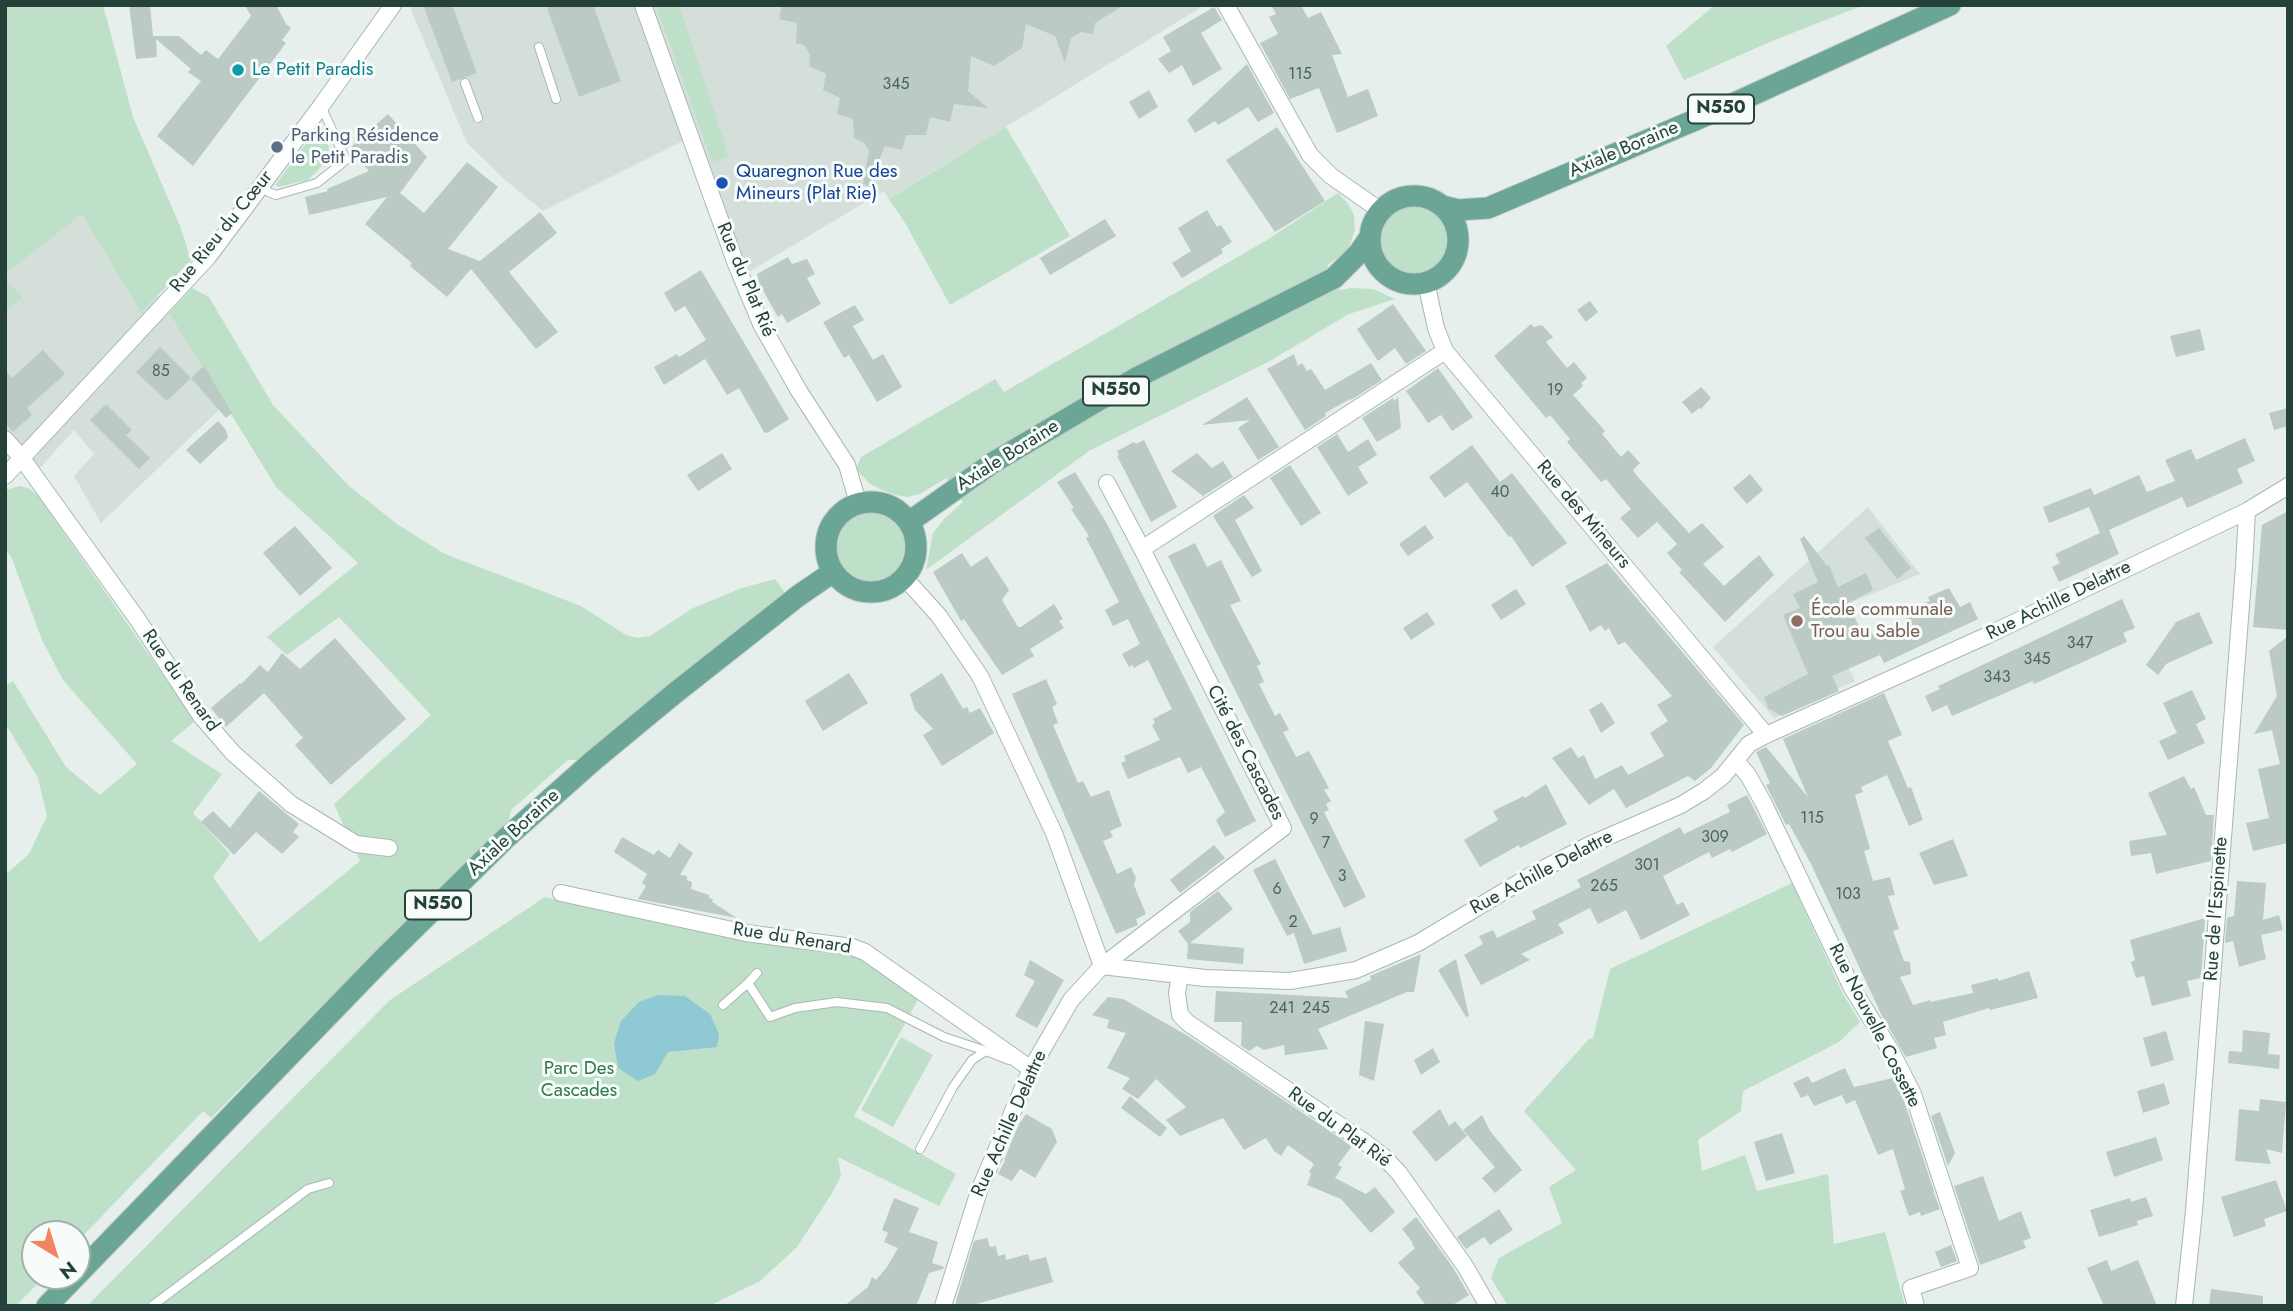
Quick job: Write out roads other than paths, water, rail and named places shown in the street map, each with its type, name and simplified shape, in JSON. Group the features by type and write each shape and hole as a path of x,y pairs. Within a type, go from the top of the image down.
{"main road":[{"name":"Axiale Boraine","path":"1488,208 1728,106 1950,5"},
{"name":"N550","path":"1334,278 1359,253 1370,237 1373,223 1381,211 1392,202 1406,197 1421,197 1458,210 1488,208"},
{"path":"1442,206 1455,226 1457,249"},
{"name":"N550","path":"1334,278 1356,274 1386,274 1398,281 1412,284 1426,282 1446,270 1476,219 1488,208"},
{"path":"1370,237 1371,251 1386,274"},
{"name":"Axiale Boraine","path":"909,522 994,462 1138,377 1334,278"},
{"path":"873,501 887,504 909,522 916,545 911,568 893,586 881,591 854,589 842,582 833,572 826,552 828,531 845,509 858,503 873,501"},
{"name":"Axiale Boraine","path":"91,1260 382,960 505,839 675,693 833,572"},
{"name":"Axiale Boraine","path":"47,1306 62,1290"}],"street":[{"name":"Rue Rieu du Cœur","path":"5,476 208,257 393,5"},
{"name":"Rue du Plat Rié","path":"643,5 736,264 761,324 799,391 847,466 858,503"},
{"path":"1226,5 1311,155 1331,176 1381,211"},
{"name":"Rue des Mineurs","path":"1426,282 1436,328 1445,351 1766,735"},
{"path":"1142,549 1445,351"},
{"name":"Rue du Renard","path":"5,439 138,620 201,716 233,753 291,804 346,838 356,844 389,848"},
{"name":"Cité des Cascades","path":"1102,967 1283,828 1107,483"},
{"name":"Rue Achille Delattre","path":"943,1306 979,1191 1031,1069 1071,1000 1102,967 1180,975 1290,981 1356,970 1418,943 1544,868 1589,845 1681,805 1723,776 1749,744 1766,735 1986,636 2246,511 2288,486"},
{"name":"Rue de l'Espinette","path":"2184,1306 2194,1211 2244,567 2246,511"},
{"path":"904,577 939,616 980,676 1054,833 1102,967"},
{"name":"Rue Nouvelle Cossette","path":"1736,761 1748,775 1762,802 1852,988 1891,1051 1913,1094 1969,1268 1911,1289 1916,1306"},
{"name":"Rue du Renard","path":"561,893 746,933 852,947 865,952 1031,1069"},
{"name":"Rue du Plat Rié","path":"1180,975 1177,993 1180,1015 1384,1157 1399,1173 1465,1266 1488,1306"}],"lane":[{"path":"539,47 556,99"},
{"path":"465,83 478,118"},
{"path":"259,188 276,195 317,183 346,160 321,106"},
{"path":"723,1005 757,973"},
{"path":"748,983 770,1017 795,1008 836,1002 887,1008 944,1037 1031,1069"},
{"path":"920,1149 953,1087 972,1060 986,1051"},
{"path":"152,1306 308,1189 329,1183"}],"water":[{"path":"658,995 685,996 710,1014 719,1034 717,1047 668,1052 655,1074 638,1081 618,1068 614,1043 621,1021 639,1002"}],"place":[{"name":"Le Petit Paradis","path":"238,70"},
{"name":"Parking Résidence le Petit Paradis","path":"277,147"},
{"name":"Quaregnon Rue des Mineurs (Plat Rie)","path":"722,183"},
{"name":"École communale Trou au Sable","path":"1797,621"}],"park label":[{"name":"Parc Des Cascades","path":"579,1080"}]}
